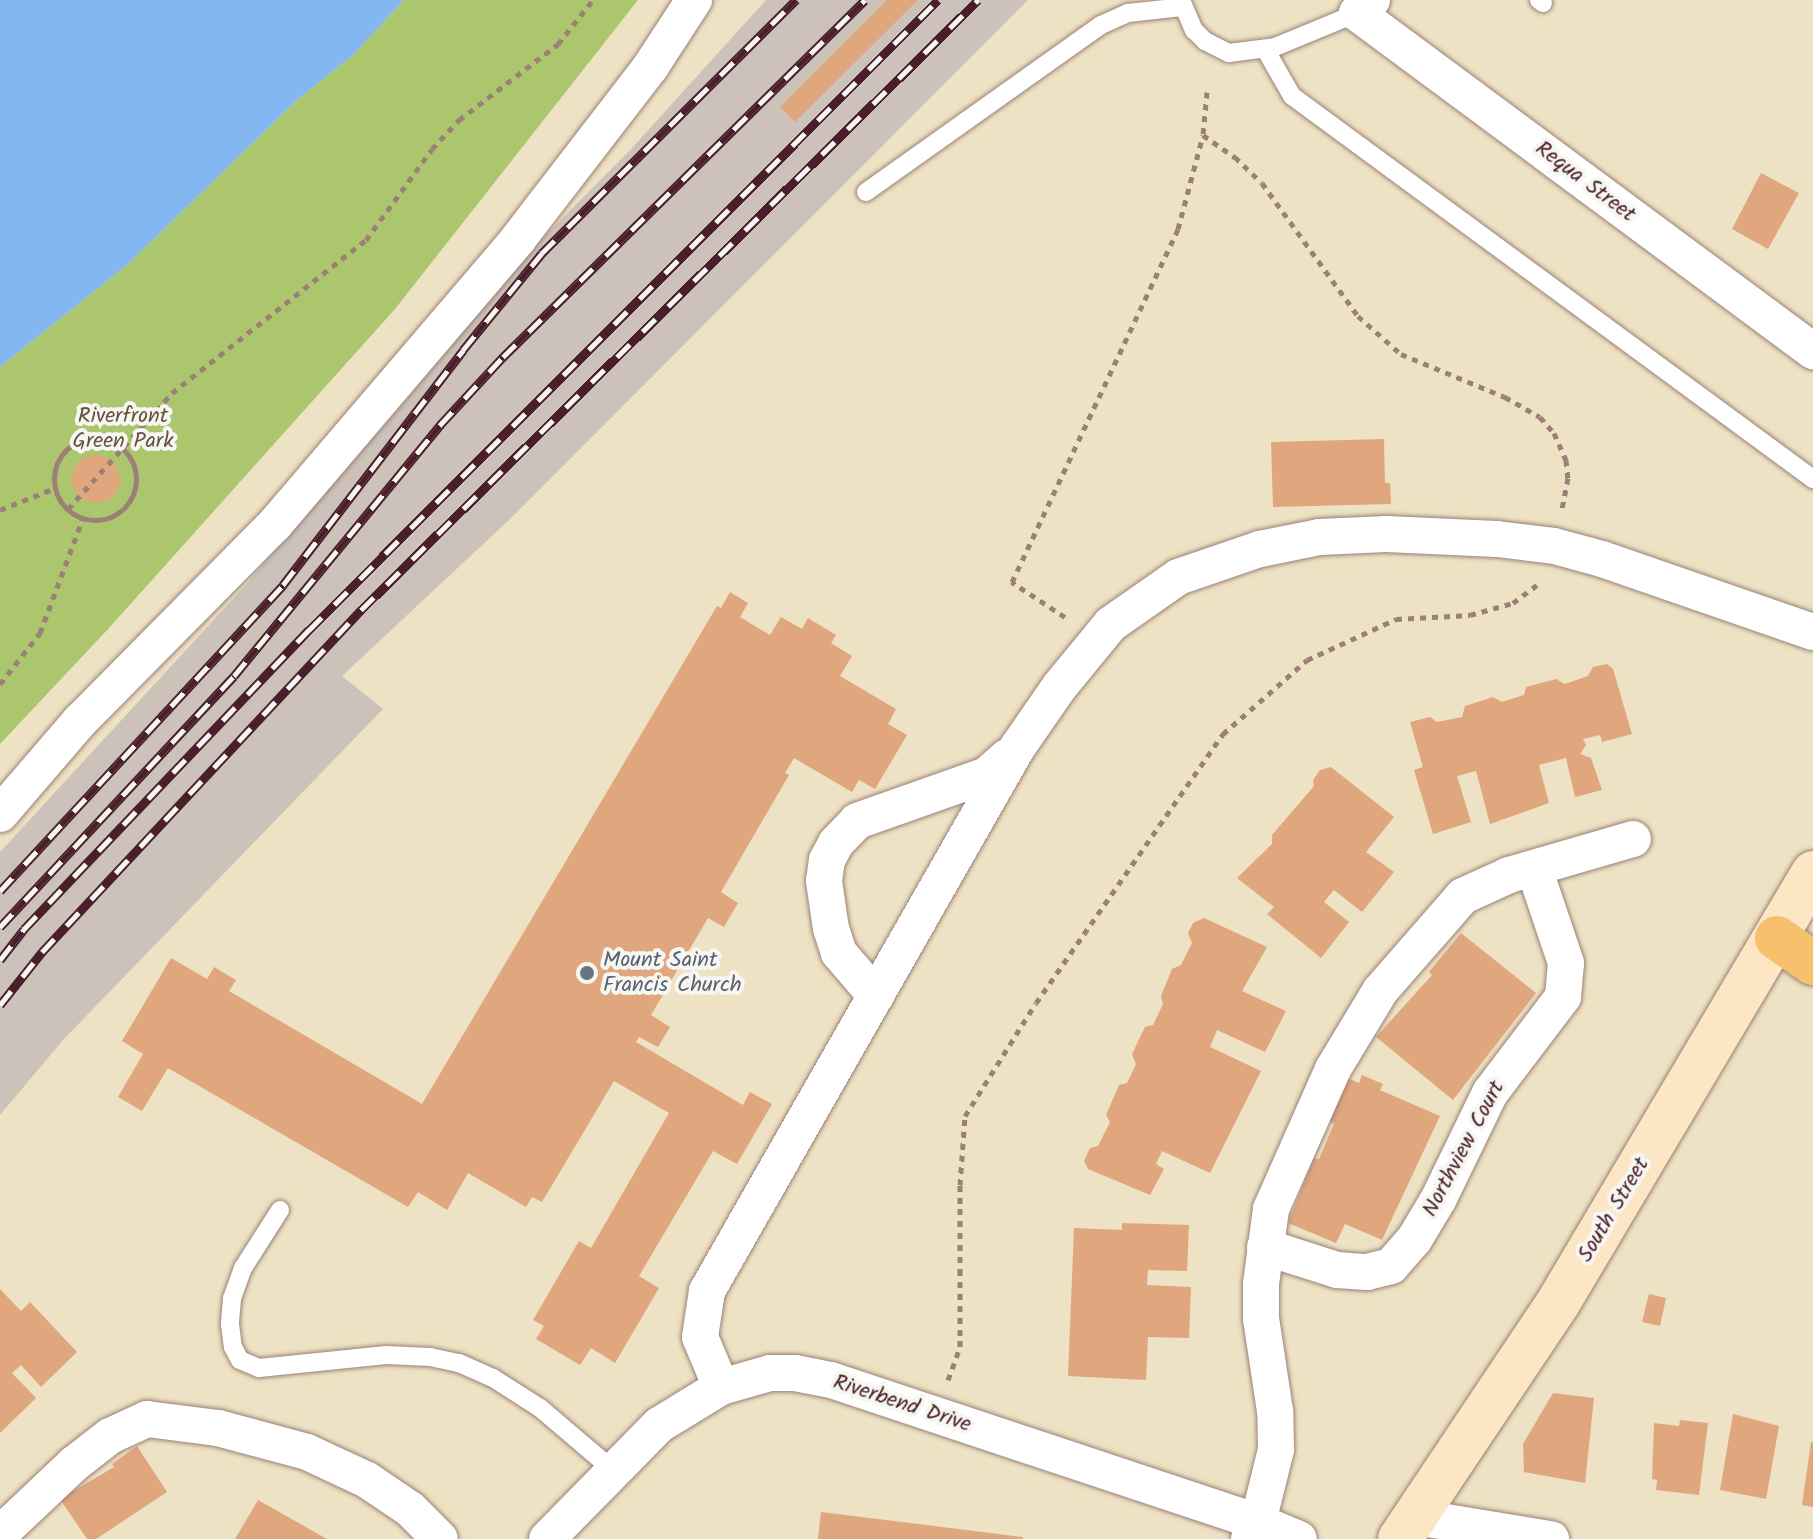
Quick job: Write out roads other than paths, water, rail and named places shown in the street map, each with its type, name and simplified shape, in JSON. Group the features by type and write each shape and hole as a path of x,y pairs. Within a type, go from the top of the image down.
{"highway":[{"path":"1777,938 1813,963"}],"street":[{"path":"0,814 80,721 275,524 497,263 651,66 694,0"},
{"name":"Requa Street","path":"1364,6 1813,351"},
{"path":"721,1387 700,1337 707,1291 1017,748 1111,624 1178,577 1260,549 1319,537 1438,534 1554,546 1645,572 1813,632"},
{"path":"876,996 839,953 831,929 824,881 827,860 836,843 857,821 987,775 1017,748"},
{"path":"1253,1530 1276,1450 1275,1411 1261,1318 1265,1247 1271,1209 1333,1069 1380,991 1463,896 1487,883 1633,839"},
{"name":"Northview Court","path":"1265,1247 1337,1270 1367,1272 1391,1266 1414,1240 1439,1198 1490,1093 1563,997 1566,963 1534,868"},
{"name":"South Street","path":"1408,1528 1558,1303 1813,873"},
{"name":"Riverbend Drive","path":"547,1539 659,1425 721,1387 752,1376 795,1373 831,1380 936,1415 1253,1530 1299,1539"},
{"path":"0,1534 74,1464 110,1436 147,1419 218,1428 307,1452 367,1480 410,1509 440,1539"},
{"path":"1408,1528 1551,1539"}],"lane":[{"path":"866,192 1101,25 1128,13 1181,4 1194,30 1217,49 1243,54 1265,49 1364,6"},
{"path":"1265,49 1292,96 1813,479"},
{"path":"280,1210 243,1268 232,1299 230,1324 233,1347 240,1360 259,1368 386,1355 430,1357 459,1363 493,1378 540,1408 614,1471"}],"water":[{"path":"0,0 404,0 352,56 297,100 127,265 0,367"}],"railway":[{"path":"0,891 283,585 463,350 542,253 796,0"},
{"path":"0,927 234,676 440,425 503,357 865,0"},
{"path":"0,960 24,929 309,630 938,0"},
{"path":"0,1005 42,952 361,610 978,0"}],"place":[{"name":"Mount Saint Francis Church","path":"587,973"}],"park label":[{"name":"Riverfront Green Park","path":"123,428"}]}
